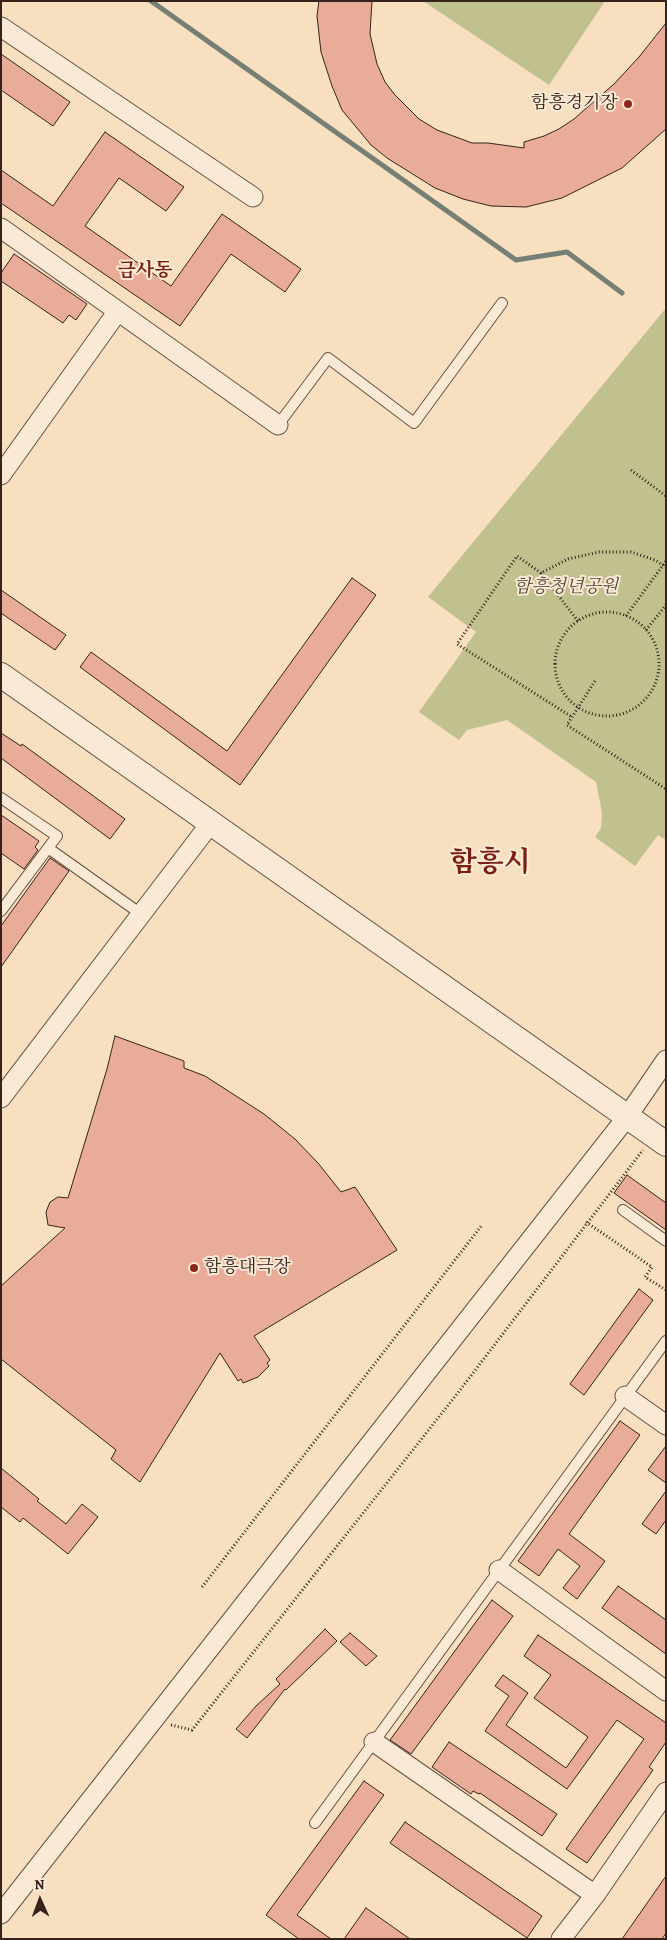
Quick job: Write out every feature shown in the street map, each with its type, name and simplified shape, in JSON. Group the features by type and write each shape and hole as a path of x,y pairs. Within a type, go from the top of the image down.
{"street":[{"path":"1,27 253,197"},
{"path":"1,228 278,424"},
{"path":"1,475 118,311"},
{"path":"1,675 660,1140"},
{"path":"1,1098 210,824"},
{"path":"1,1914 627,1117 666,1060"},
{"path":"625,1396 666,1425"},
{"path":"499,1570 666,1691"},
{"path":"374,1742 595,1895"},
{"path":"561,1939 595,1895 666,1792"}],"lane":[{"path":"278,424 328,358 414,423 502,303"},
{"path":"1,798 57,836 1,911"},
{"path":"48,848 141,914"},
{"path":"623,1210 666,1241"},
{"path":"315,1823 666,1340"}],"path":[{"path":"631,470 666,496"},
{"path":"541,573 568,559 599,552 631,552 655,560 664,566"},
{"path":"572,717 457,644 517,556 541,573 578,621"},
{"path":"626,616 666,561"},
{"path":"646,630 666,605"},
{"path":"604,612 626,616 646,630 656,646 659,668 653,688 647,697 630,711 609,716 598,716 578,708 570,701 558,683 554,661 560,640 566,631 578,621 604,612"},
{"path":"595,681 567,725 666,789"},
{"path":"153,1720 192,1730 457,1394 586,1222 660,1140"},
{"path":"586,1222 652,1267 645,1276 666,1290"},
{"path":"202,1587 482,1225"}],"green space":[{"path":"423,1 605,1 549,85"},
{"name":"함흥청년공원","path":"666,308 666,840 658,835 635,866 595,837 601,828 602,813 596,782 507,720 467,730 459,740 419,712 476,632 428,597"}],"building":[{"name":"함흥경기장","path":"319,1 372,1 370,34 377,64 385,82 419,119 437,130 472,143 488,143 524,148 524,142 544,136 574,119 614,84 639,57 666,23 666,129 622,168 562,198 526,207 491,206 463,199 435,188 387,158 371,145 342,110 321,52 317,16"},
{"path":"1,54 70,102 53,126 1,90"},
{"path":"105,132 184,187 166,211 119,178 85,226 171,286 222,214 301,269 285,292 231,254 180,326 1,203 1,170 53,206"},
{"path":"14,254 87,304 76,320 69,315 63,323 1,281 1,273"},
{"path":"352,578 376,595 240,785 80,667 91,652 227,751"},
{"path":"1,590 66,635 55,650 1,613"},
{"path":"1,733 21,746 22,744 125,819 110,839 1,758"},
{"path":"1,815 39,841 35,847 38,850 24,869 1,853"},
{"path":"50,858 69,871 1,967 1,926"},
{"name":"함흥대극장","path":"115,1036 184,1061 184,1068 205,1076 264,1114 295,1139 318,1163 341,1192 355,1187 397,1250 254,1336 270,1360 267,1363 269,1366 258,1377 243,1383 241,1379 238,1381 220,1353 140,1482 111,1459 116,1450 1,1359 1,1286 65,1228 48,1225 46,1212 50,1202 58,1197 68,1198 107,1069"},
{"path":"627,1175 666,1203 666,1230 614,1193"},
{"path":"639,1289 653,1300 584,1395 570,1384"},
{"path":"620,1421 640,1435 569,1534 605,1561 577,1599 563,1588 580,1566 558,1549 539,1576 518,1561"},
{"path":"666,1446 666,1483 648,1470"},
{"path":"1,1468 39,1499 37,1501 66,1524 82,1504 98,1517 68,1554 23,1518 20,1522 1,1507"},
{"path":"666,1491 666,1520 656,1534 642,1524"},
{"path":"618,1586 666,1620 666,1654 602,1608"},
{"path":"492,1600 513,1616 411,1754 390,1740"},
{"path":"325,1629 337,1641 285,1689 247,1738 236,1729 256,1706 280,1684 276,1679"},
{"path":"350,1633 377,1656 366,1666 340,1642"},
{"path":"538,1635 666,1723 666,1742 649,1767 653,1770 587,1863 566,1849 644,1739 617,1720 567,1789 485,1731 509,1696 495,1686 503,1675 528,1693 506,1725 566,1768 588,1737 534,1698 551,1675 524,1656"},
{"path":"449,1742 557,1814 542,1836 480,1793 473,1791 471,1794 432,1767"},
{"path":"364,1781 384,1795 297,1915 331,1939 299,1939 266,1915"},
{"path":"405,1822 542,1916 527,1938 390,1843"},
{"path":"666,1876 666,1933 662,1939 622,1939"},
{"path":"366,1908 410,1939 344,1939"}],"waterway":[{"path":"151,1 516,260 567,252 622,293"}],"place":[{"name":"함흥경기장","path":"628,104"},
{"name":"함흥대극장","path":"194,1268"}],"district":[{"name":"금사동","path":"145,271"},
{"name":"함흥시","path":"490,864"}]}
